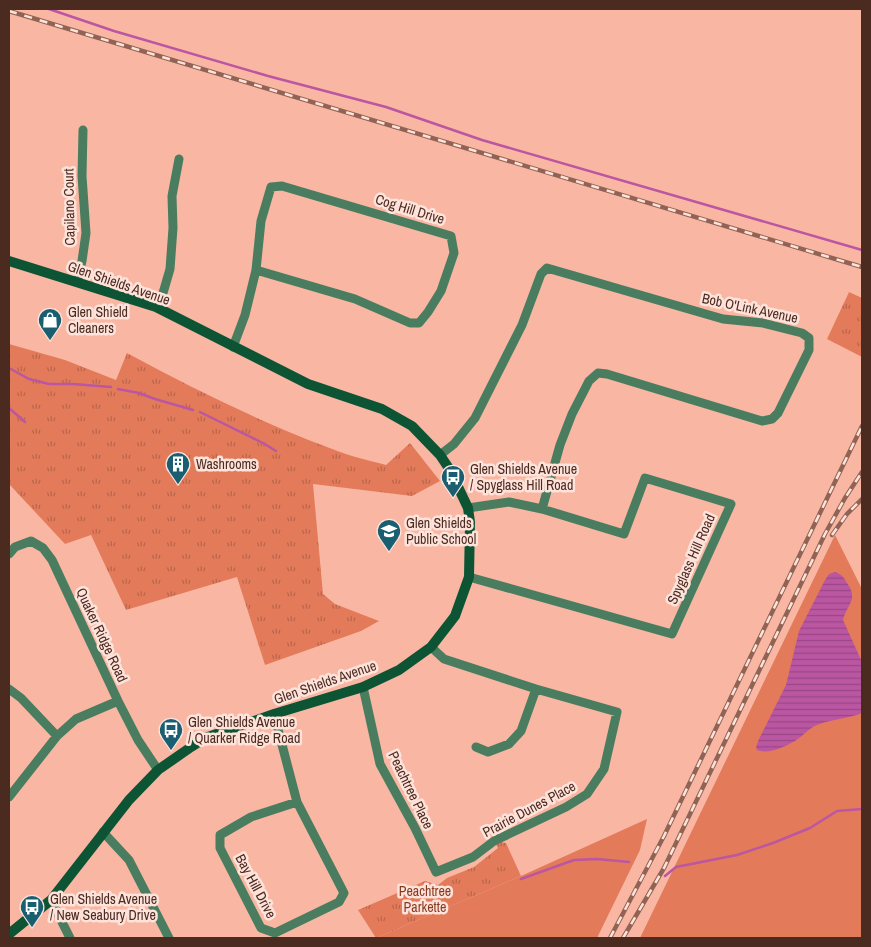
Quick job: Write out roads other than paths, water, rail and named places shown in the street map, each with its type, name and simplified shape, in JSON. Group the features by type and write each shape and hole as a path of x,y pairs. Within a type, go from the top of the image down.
{"street":[{"name":"Capilano Court","path":"77,282 86,233 82,176 83,130"},
{"path":"156,307 163,293 170,269 173,228 172,196 179,159"},
{"name":"Cog Hill Drive","path":"233,346 245,315 256,270 261,221 271,187 282,186 451,236 454,253 441,290 419,323 410,323 355,299 256,270"},
{"name":"Glen Shields Avenue","path":"9,261 156,307 308,384 382,409 412,426 440,455 450,470 468,508 470,522 469,577 455,616 431,647 399,670 363,687 274,714 205,738 158,770 129,800 51,900 9,934"},
{"name":"Bob O'Link Avenue","path":"440,455 454,444 475,418 522,325 541,274 547,268 723,319 763,323 802,333 809,338 809,350 778,413 772,419 762,421 607,374 598,373 589,381 572,414 560,446 542,509"},
{"name":"Spyglass Hill Road","path":"468,508 509,502 542,509 624,534 645,478 731,504 672,634 469,577"},
{"name":"Quaker Ridge Road","path":"9,554 14,547 32,541 43,548 52,560 118,701 138,740 158,770"},
{"name":"Prairie Dunes Place","path":"431,647 444,658 536,689 617,712 604,768 587,794 566,807 498,839 473,857 436,872"},
{"name":"Peachtree Place","path":"363,687 380,764 415,828 436,872"},
{"path":"9,689 21,698 57,736"},
{"path":"476,747 488,752 508,744 521,731 536,689"},
{"path":"9,797 57,736 76,719 118,701"},
{"name":"Bay Hill Drive","path":"274,714 297,802 344,893 339,902 275,933 262,928 220,848 220,835 251,817 297,802"},
{"path":"103,832 129,860 169,938"},
{"path":"51,900 70,938"}],"waterway":[{"path":"49,9 114,31 268,76 386,107 482,140 862,250"},
{"path":"9,368 29,379 49,384 111,387"},
{"path":"118,389 139,393 193,410"},
{"path":"9,408 25,422"},
{"path":"200,412 276,451"},
{"path":"665,876 676,867 737,855 773,843 810,828 837,811 862,809"},
{"path":"521,879 574,860 597,859 629,862"}],"railway":[{"path":"9,11 862,267"},
{"path":"610,938 664,836 862,426"},
{"path":"623,938 664,868 825,534 862,472"},
{"path":"832,535 847,514 862,499"}],"place":[{"name":"Glen Shield Cleaners","path":"50,341"},
{"name":"Washrooms","path":"178,485"},
{"name":"Glen Shields Avenue / Spyglass Hill Road","path":"453,498"},
{"name":"Glen Shields Public School","path":"389,552"},
{"name":"Glen Shields Avenue / Quarker Ridge Road","path":"171,751"},
{"name":"Glen Shields Avenue / New Seabury Drive","path":"32,928"}],"park label":[{"name":"Peachtree Parkette","path":"425,900"}]}
